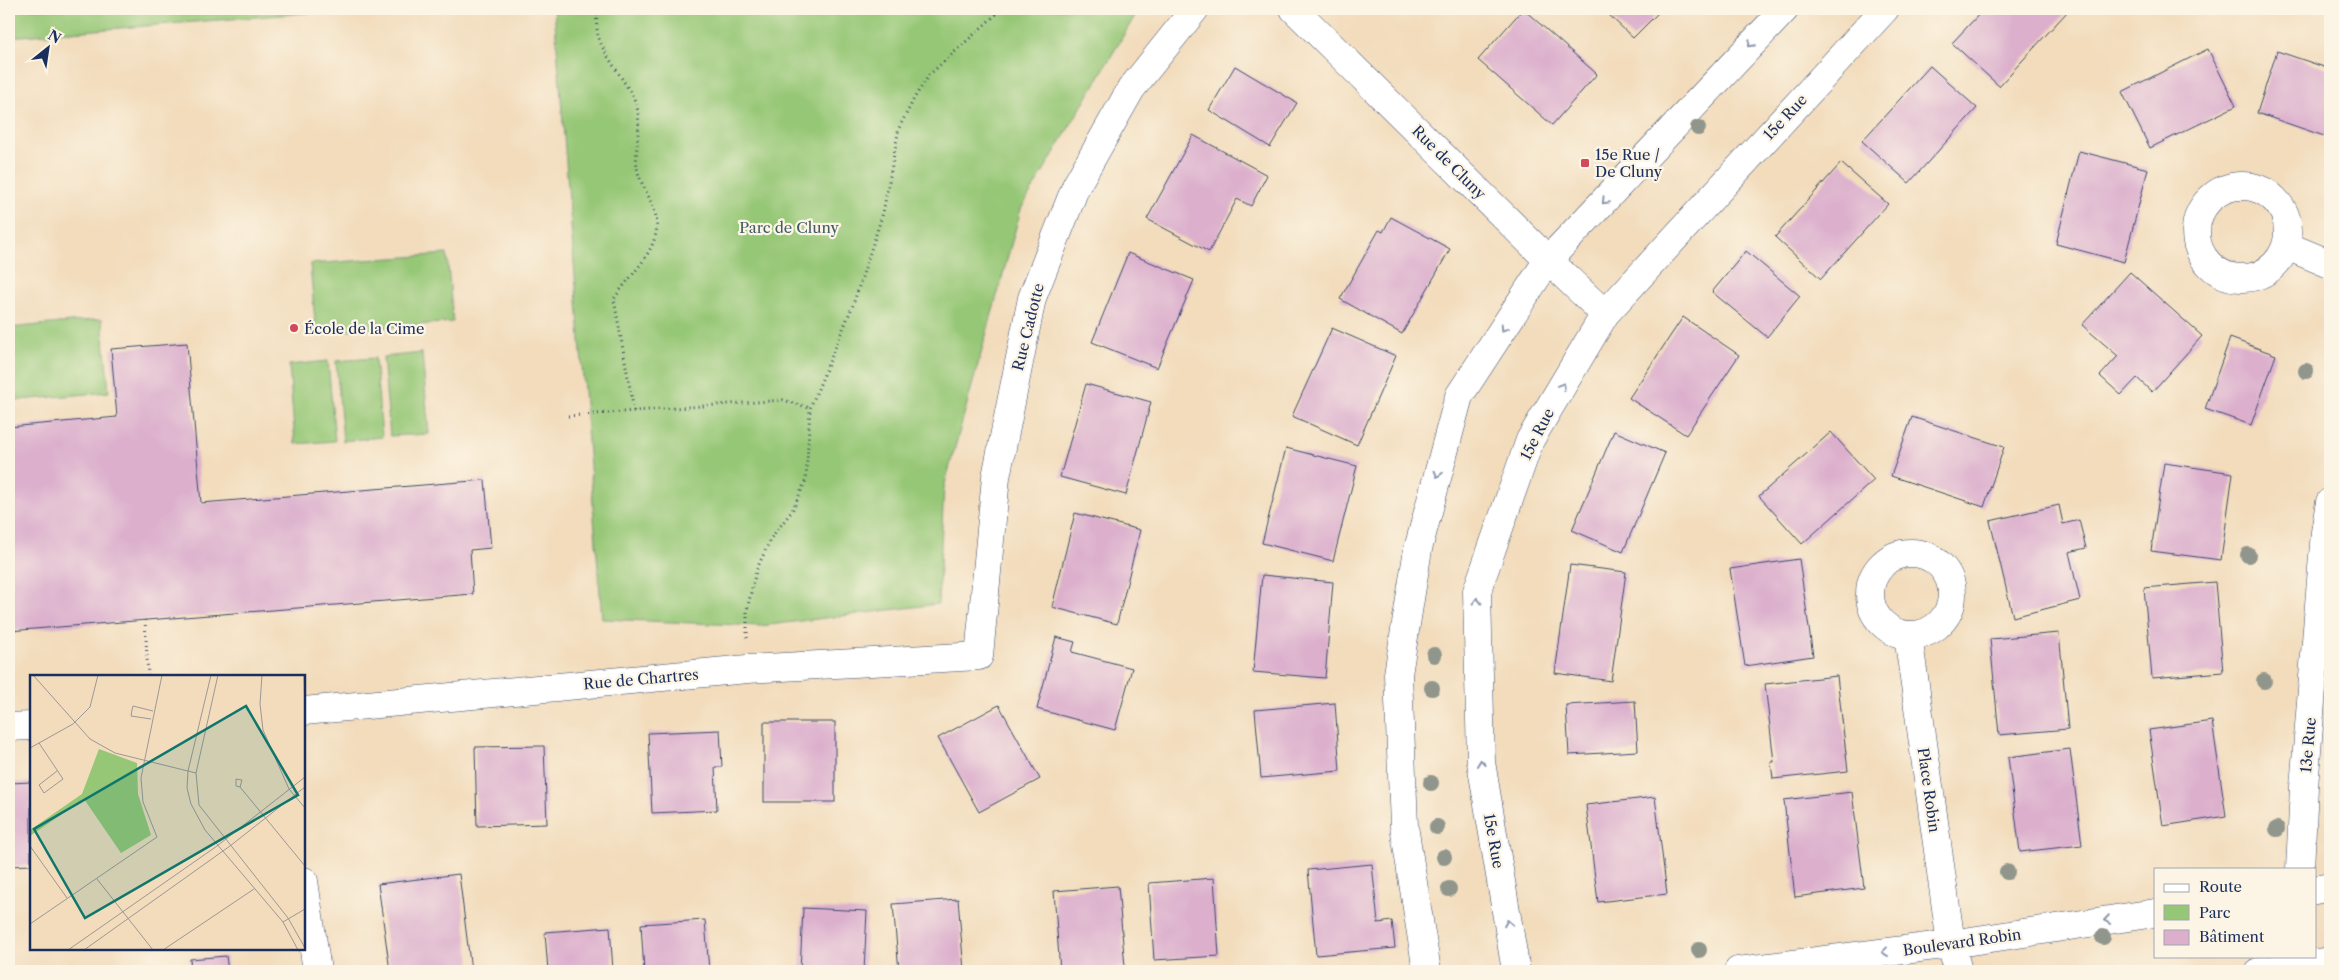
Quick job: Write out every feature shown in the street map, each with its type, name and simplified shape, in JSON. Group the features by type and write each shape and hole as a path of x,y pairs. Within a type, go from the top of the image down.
{"street":[{"name":"Rue Cadotte","path":"979,656 996,477 1032,298 1081,178 1131,89 1195,9"},
{"name":"Rue de Cluny","path":"1294,9 1605,314"},
{"path":"1427,971 1404,826 1398,674 1418,549 1459,396 1548,260 1785,9"},
{"name":"15e Rue","path":"1516,971 1481,762 1477,591 1530,440 1605,314 1885,9"},
{"path":"2287,246 2330,264"},
{"name":"13e Rue","path":"2300,868 2304,787 2325,532 2330,502"},
{"name":"Place Robin","path":"1908,635 1951,944 1958,971"},
{"name":"Rue de Chartres","path":"305,711 746,669 979,656"},
{"path":"9,727 30,726"},
{"path":"2316,890 2330,887"},
{"path":"305,888 317,971"},
{"name":"Boulevard Robin","path":"1738,971 1951,944 2154,913"},
{"path":"2260,971 2316,963"}],"path":[{"path":"596,9 598,37 635,100 639,121 637,167 655,213 657,226 654,241 646,256 614,299 634,411"},
{"path":"746,669 747,610 756,571 771,538 792,511 806,480 810,408 853,305 883,213 899,128 914,97 929,75 1002,9"},
{"path":"568,416 783,400 810,408"},
{"path":"145,620 148,675"}],"green space":[{"path":"9,9 355,9 9,37"},
{"name":"Parc de Cluny","path":"554,9 1139,9 1021,209 944,487 938,604 761,626 602,619"},
{"path":"447,254 453,322 316,333 310,264"},
{"path":"102,319 109,392 9,401 9,328"},
{"path":"422,353 429,434 390,436 383,357"},
{"path":"375,358 382,437 343,441 336,361"},
{"path":"328,361 335,441 295,444 289,365"}],"building":[{"path":"1523,9 1597,74 1552,125 1478,60"},
{"path":"1603,9 1662,9 1633,38"},
{"path":"1984,9 2063,9 2067,12 1999,86 1952,43"},
{"path":"2208,49 2236,106 2150,148 2122,92"},
{"path":"2277,51 2330,69 2330,138 2257,113"},
{"path":"1235,66 1297,103 1270,147 1209,110"},
{"path":"1930,66 1977,108 1909,183 1862,141"},
{"path":"1193,135 1267,175 1251,206 1237,199 1209,252 1147,219"},
{"path":"2079,151 2148,169 2124,262 2056,244"},
{"path":"1841,163 1888,204 1821,279 1775,237"},
{"path":"1391,217 1450,249 1402,334 1340,299 1379,230 1383,232"},
{"path":"1746,251 1800,296 1767,337 1712,292"},
{"path":"1128,253 1194,280 1157,368 1092,342"},
{"path":"2130,272 2202,336 2152,392 2137,378 2121,395 2100,376 2118,356 2082,325"},
{"path":"1683,317 1739,355 1686,435 1629,398"},
{"path":"1332,328 1396,356 1357,445 1292,416"},
{"path":"2230,338 2276,355 2251,425 2205,409"},
{"path":"187,343 201,503 485,480 491,548 470,550 473,594 9,631 9,427 117,417 111,349"},
{"path":"1086,384 1151,402 1126,495 1060,477"},
{"path":"1912,417 2004,447 1984,507 1891,476"},
{"path":"1614,431 1665,453 1623,552 1572,530"},
{"path":"1831,432 1874,480 1802,544 1759,496"},
{"path":"1286,448 1357,466 1333,561 1262,543"},
{"path":"2164,463 2233,473 2221,560 2151,551"},
{"path":"2059,505 2063,524 2079,520 2086,548 2069,552 2080,600 2013,617 1990,521"},
{"path":"1075,513 1140,530 1117,624 1052,607"},
{"path":"1799,559 1813,656 1745,666 1730,569"},
{"path":"1570,565 1626,572 1611,681 1555,673"},
{"path":"1262,575 1333,582 1325,678 1253,672"},
{"path":"2215,582 2223,672 2152,678 2144,588"},
{"path":"2059,633 2068,729 1999,735 1990,639"},
{"path":"1056,637 1075,642 1072,652 1132,668 1115,730 1037,709"},
{"path":"1837,676 1848,771 1773,779 1771,762 1774,762 1765,684"},
{"path":"1635,701 1638,751 1569,755 1566,705"},
{"path":"1335,703 1340,771 1261,778 1255,710"},
{"path":"999,705 1040,779 979,812 938,738"},
{"path":"2212,721 2226,816 2163,826 2149,730"},
{"path":"764,722 835,722 835,802 764,802"},
{"path":"720,730 722,767 715,767 717,810 652,813 648,733"},
{"path":"544,746 547,824 477,826 475,747"},
{"path":"2070,749 2082,845 2020,852 2008,757"},
{"path":"30,782 30,865 9,866 9,783"},
{"path":"1852,792 1864,888 1795,897 1784,800"},
{"path":"1655,797 1667,894 1598,902 1586,805"},
{"path":"1372,864 1378,923 1392,921 1395,948 1316,955 1308,870"},
{"path":"459,874 471,971 390,971 378,884"},
{"path":"1214,878 1219,956 1154,960 1149,883"},
{"path":"1118,886 1125,967 1060,971 1054,891"},
{"path":"958,899 964,971 899,971 893,904"},
{"path":"803,908 867,911 864,971 800,971"},
{"path":"705,920 709,971 644,971 641,924"},
{"path":"610,927 613,971 548,971 545,932"},
{"path":"226,956 228,971 191,971 190,959"}],"place":[{"name":"15e Rue / De Cluny","path":"1585,163"},
{"name":"École de la Cime","path":"294,328"}]}
